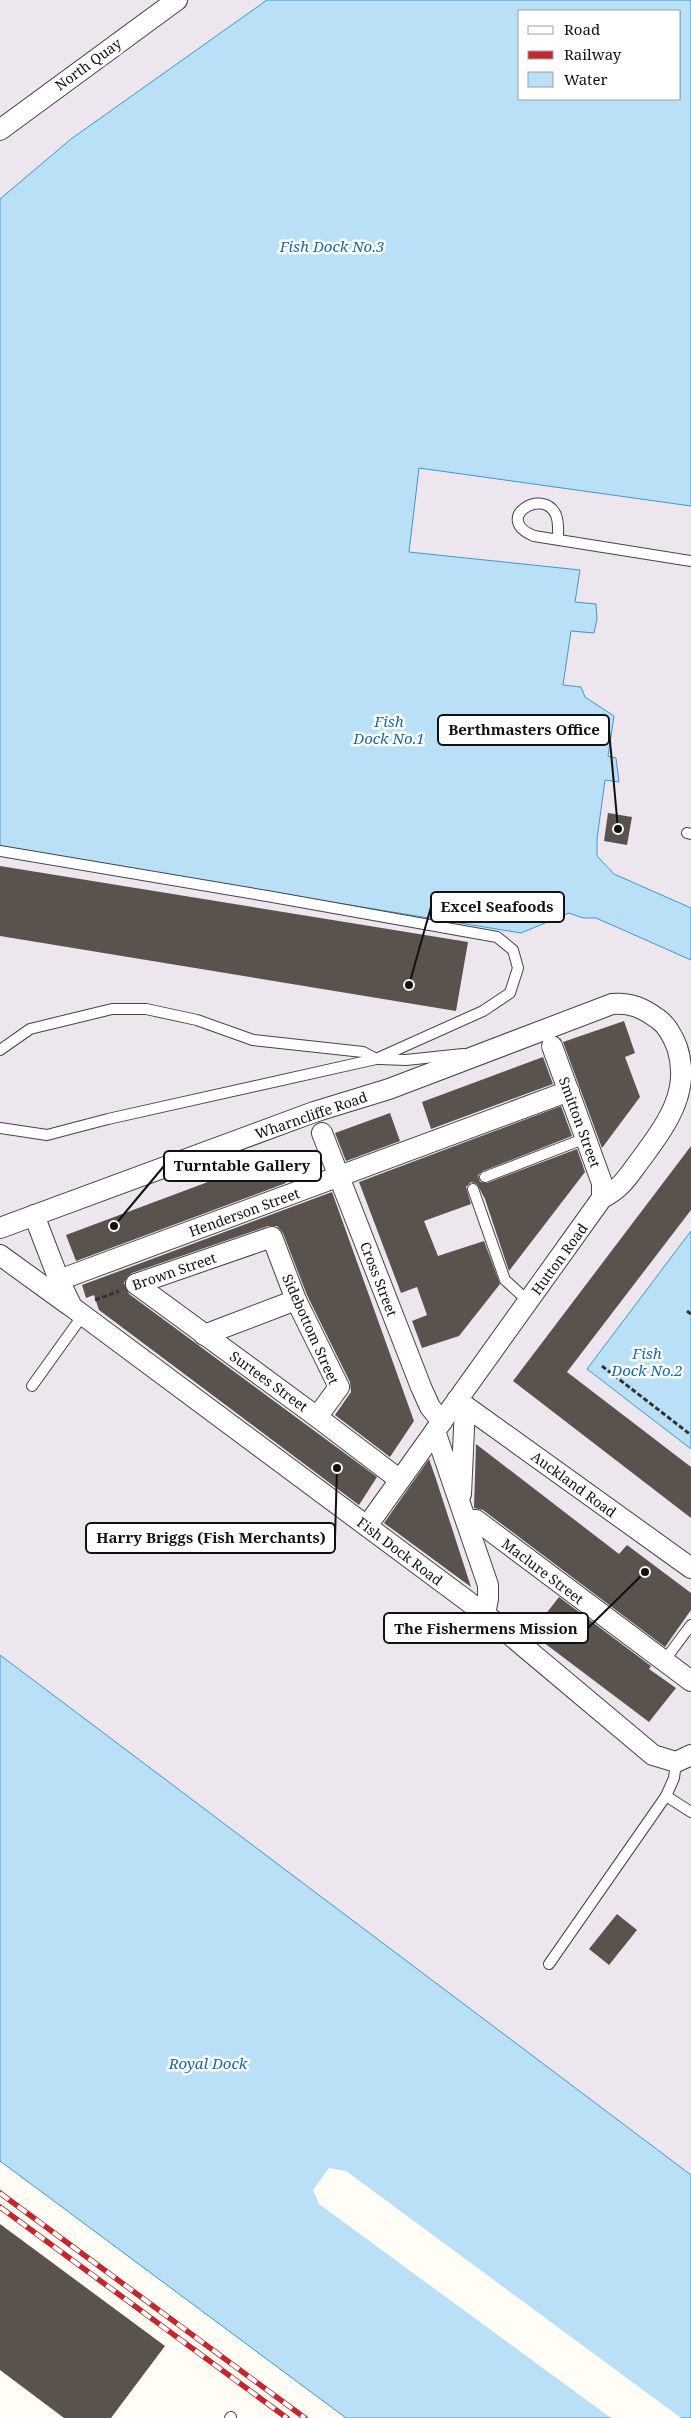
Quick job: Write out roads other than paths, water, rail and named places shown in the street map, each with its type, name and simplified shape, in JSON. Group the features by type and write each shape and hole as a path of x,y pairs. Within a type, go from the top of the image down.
{"street":[{"name":"North Quay","path":"0,130 177,0"},
{"name":"Wharncliffe Road","path":"0,1228 314,1112 389,1089 612,1004 622,1003"},
{"name":"Hutton Road","path":"367,1526 438,1427 461,1403 528,1301 602,1198 618,1190 669,1121 681,1090 682,1072 680,1056 669,1031 649,1012 636,1006 622,1003"},
{"name":"Smitton Street","path":"552,1046 602,1183 602,1198"},
{"name":"Henderson Street","path":"59,1280 568,1091"},
{"name":"Cross Street","path":"322,1133 438,1427 463,1513 488,1585 488,1598 484,1614"},
{"name":"Fish Dock Road","path":"34,1215 59,1280 77,1311"},
{"name":"Brown Street","path":"136,1284 272,1237"},
{"name":"Sidebottom Street","path":"272,1237 296,1300 338,1387 317,1417"},
{"name":"Fish Dock Road","path":"0,1255 484,1614 648,1750 666,1760 683,1759"},
{"name":"Surtees Street","path":"136,1284 400,1480"},
{"path":"204,1335 296,1300"},
{"name":"Cross Street","path":"461,1403 463,1513"},
{"name":"Auckland Road","path":"461,1403 691,1568"},
{"name":"Maclure Street","path":"463,1513 476,1520 691,1681"}],"lane":[{"path":"558,539 556,514 549,507 533,504 523,507 518,515 519,526 524,532 534,536 558,539 602,549 691,561"},
{"path":"0,852 267,896 496,937 513,950 518,968 510,993 483,1010 376,1059 108,1119 47,1135 0,1128"},
{"path":"0,1050 30,1029 112,1009 146,1009 197,1020 254,1040 363,1052 376,1059 406,1060 485,1052"},
{"path":"485,1177 586,1138"},
{"path":"473,1189 505,1280 528,1301"},
{"path":"32,1386 77,1311"},
{"path":"664,1661 691,1625"},
{"path":"548,1964 666,1796 683,1759"},
{"path":"666,1796 691,1812"}],"water":[{"path":"267,0 691,0 691,506 419,468 409,552 580,570 575,602 596,604 597,619 594,633 571,631 563,685 581,687 585,697 614,716 608,756 616,758 619,782 605,780 597,839 597,856 614,874 691,908 691,960 596,918 583,918 569,913 521,933 0,848 0,199 71,139"},
{"name":"Fish Dock No.2","path":"691,1231 691,1449 587,1369"},
{"name":"Royal Dock","path":"0,1655 691,2175 691,2418 346,2418 0,2161"}],"railway":[{"path":"0,2193 305,2418"},
{"path":"0,2207 287,2418"}],"place":[{"name":"Berthmasters Office","path":"618,829"},
{"name":"Excel Seafoods","path":"409,985"},
{"name":"Turntable Gallery","path":"114,1226"},
{"name":"Harry Briggs (Fish Merchants)","path":"337,1468"},
{"name":"The Fishermens Mission","path":"645,1572"}],"water label":[{"name":"Fish Dock No.3","path":"332,246"},
{"name":"Fish Dock No.1","path":"389,730"}]}
